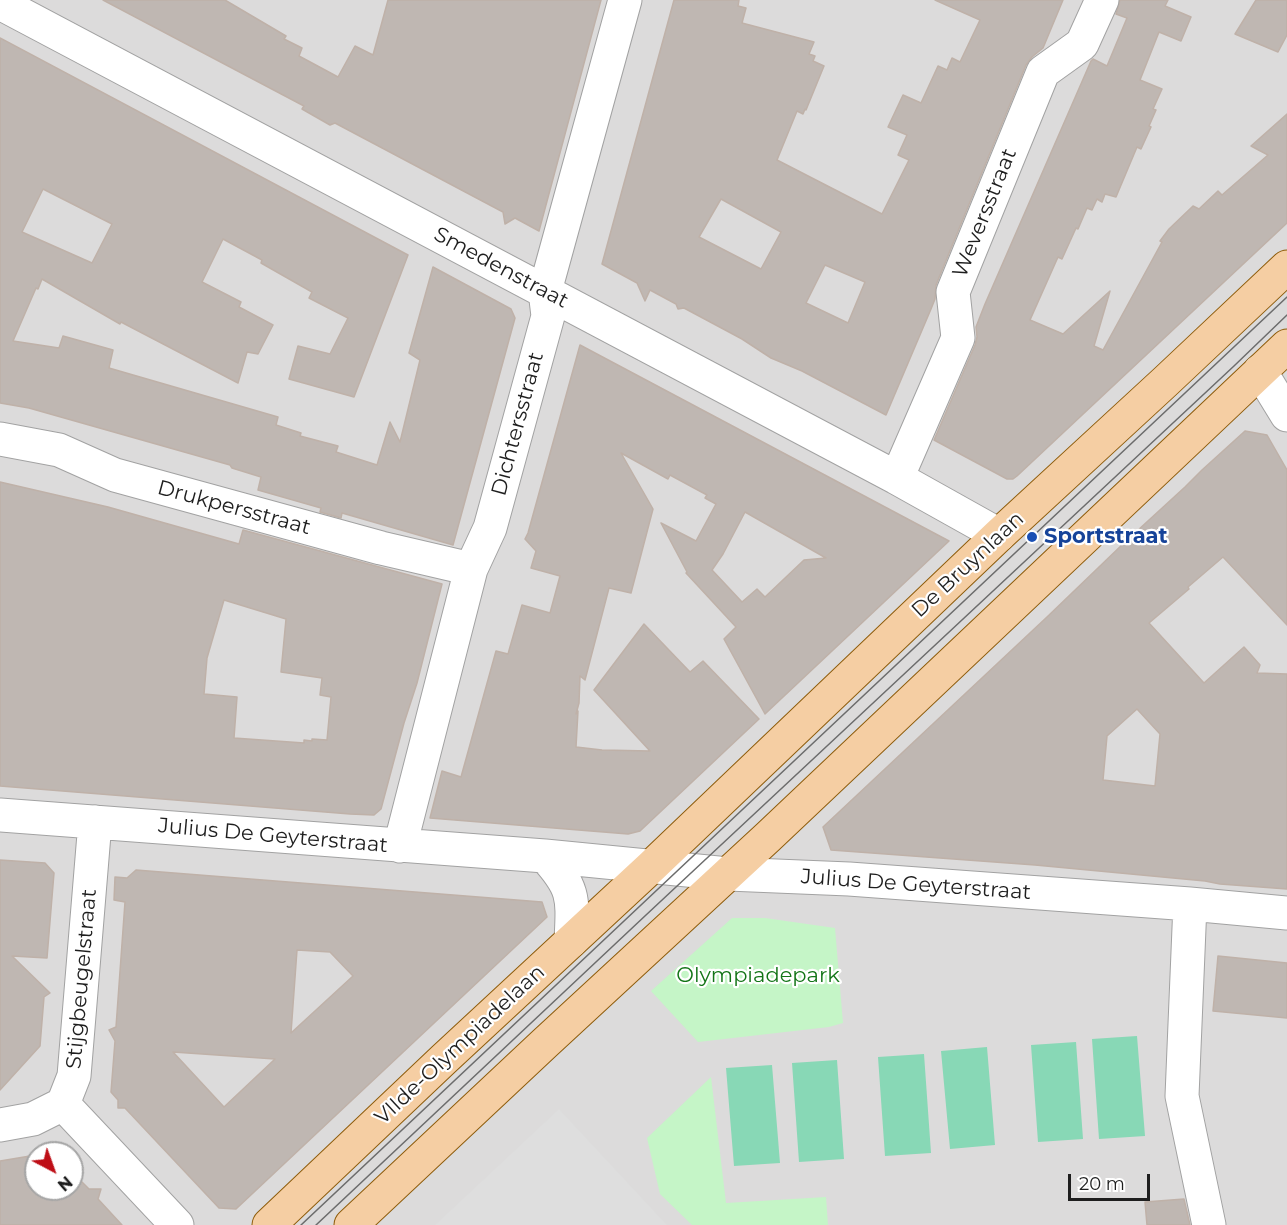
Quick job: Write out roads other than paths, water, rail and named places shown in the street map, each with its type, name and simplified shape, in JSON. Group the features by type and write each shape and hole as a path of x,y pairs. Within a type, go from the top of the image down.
{"main road":[{"name":"De Bruynlaan","path":"652,866 999,535 1287,267"},
{"path":"351,1225 728,874 1287,346"},
{"name":"VIIde-Olympiadelaan","path":"269,1225 652,866"}],"street":[{"name":"Dichtersstraat","path":"400,846 471,569 490,528 548,316 545,291 625,0"},
{"name":"Weversstraat","path":"897,478 958,338 952,292 1043,72 1083,44 1102,0"},
{"name":"Smedenstraat","path":"0,3 897,478 999,535"},
{"path":"1260,371 1287,415"},
{"name":"Drukpersstraat","path":"0,439 58,450 115,475 381,548 471,569"},
{"name":"Julius De Geyterstraat","path":"0,815 545,856 728,874 849,879 1287,913"},
{"name":"Stijgbeugelstraat","path":"63,1104 74,1077 95,822"},
{"path":"545,856 568,886 572,909 571,941"},
{"path":"1190,904 1182,1096 1209,1225"},
{"path":"0,1125 33,1119 63,1104 177,1225"}],"tram line":[{"path":"301,1225 1287,297"},
{"path":"316,1225 1287,315"}],"place":[{"name":"Sportstraat","path":"1032,537"}],"park label":[{"name":"Olympiadepark","path":"758,976"}]}
